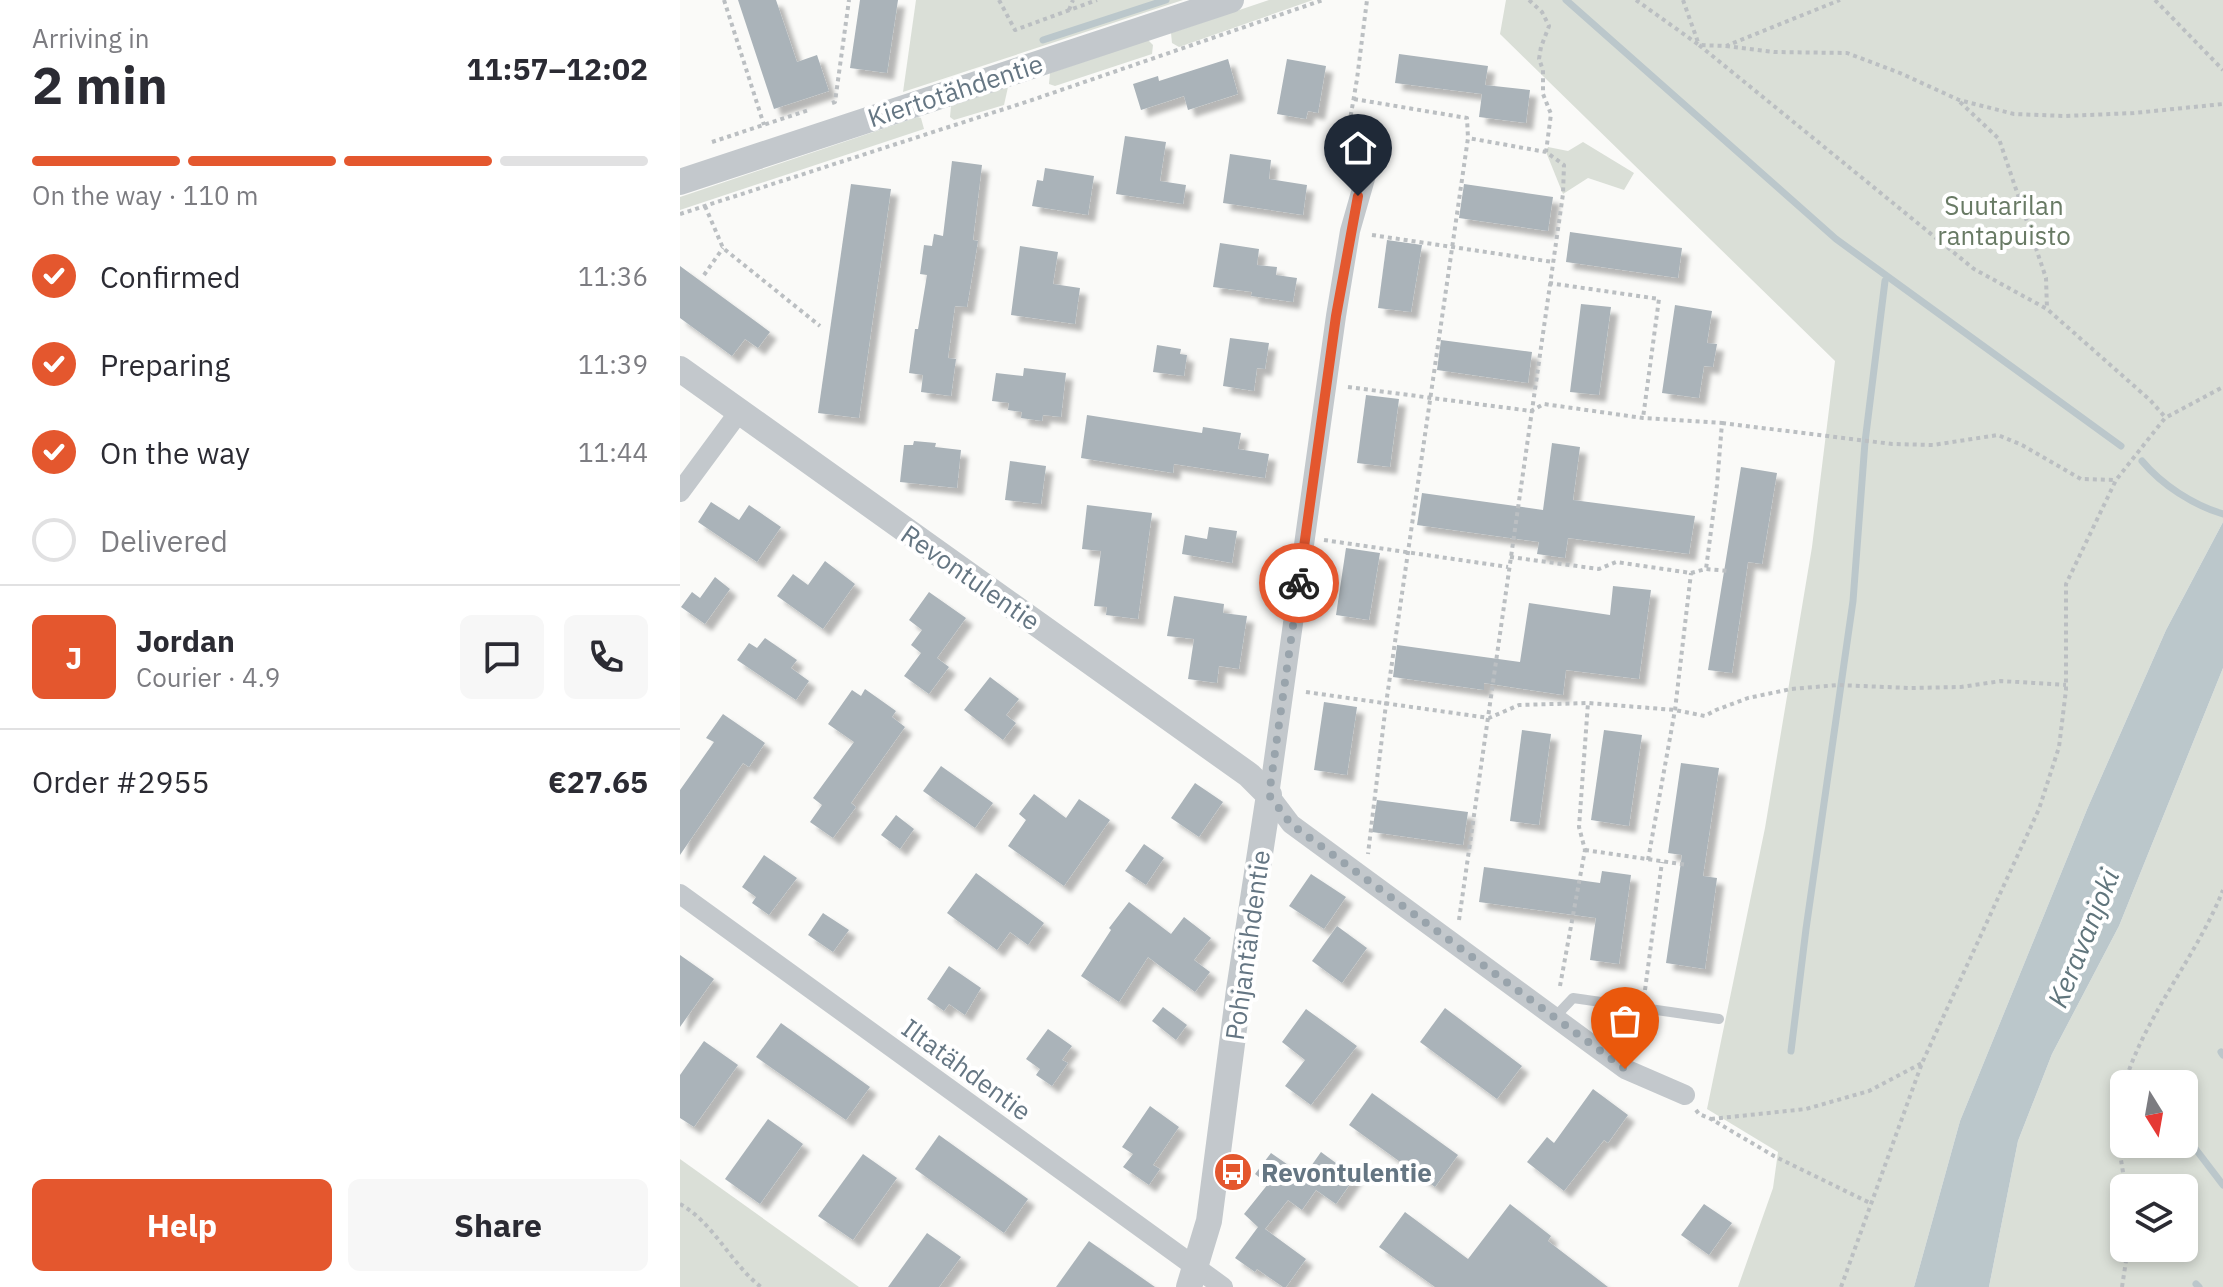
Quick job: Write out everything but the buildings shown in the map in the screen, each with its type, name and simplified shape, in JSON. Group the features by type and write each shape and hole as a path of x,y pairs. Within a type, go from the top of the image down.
{"street":[{"name":"Kiertotähdentie","path":"680,182 1231,0"},
{"name":"Pohjantähdentie","path":"1193,1277 1209,1221 1239,990 1350,231 1366,175"},
{"name":"Revontulentie","path":"680,369 1249,775 1291,824 1557,1007 1625,1069 1685,1095"},
{"path":"680,492 739,412"},
{"name":"Iltatähdentie","path":"680,894 1193,1277 1223,1287"}],"lane":[{"path":"1557,1007 1573,998 1719,1019"}],"path":[{"path":"724,0 764,125"},
{"path":"712,142 835,102 849,0"},
{"path":"999,0 1015,30 1097,0"},
{"path":"1069,10 1073,0"},
{"path":"680,214 1032,100 1323,0"},
{"path":"1358,196 1345,149 1367,0"},
{"path":"1529,0 1542,12 1549,26 1539,59 1543,94 1551,114 1546,152"},
{"path":"1636,0 1699,45 1974,269 2047,309 2150,400 2165,418"},
{"path":"1683,0 1699,45"},
{"path":"1726,46 1840,0"},
{"path":"2155,0 2223,70"},
{"path":"1699,45 1774,52 1847,53 1959,100 2014,114 2065,116 2134,113 2223,104"},
{"path":"1354,99 1467,118 1468,138 1386,704 1367,857"},
{"path":"1959,100 1999,139 2046,278 2047,309"},
{"path":"1458,922 1553,262 1564,165 1546,152 1468,138"},
{"path":"705,206 723,248 820,326"},
{"path":"1350,231 1553,262"},
{"path":"704,275 723,248"},
{"path":"1549,283 1659,299 1643,418"},
{"path":"1328,384 1531,411 1544,404 1643,418 1722,423 1892,444 1933,445 1968,437 1998,435 2022,445 2081,479 2116,480"},
{"path":"1841,1287 1922,1063 2039,809 2059,747 2066,685 2066,584 2116,480 2165,418 2223,387"},
{"path":"1706,569 1722,423"},
{"path":"1306,537 1508,567"},
{"path":"1510,557 1599,569 1616,562 1691,573 1706,569 1729,571"},
{"path":"1648,860 1675,710 1691,573"},
{"path":"1283,689 1489,718 1519,705 1588,703 1675,710 1705,716 1748,698 1791,689 1841,685 1936,688 2001,681 2066,685"},
{"path":"1557,1007 1585,850 1579,827 1588,703"},
{"path":"1585,850 1688,865"},
{"path":"1642,1008 1662,862"},
{"path":"2123,1174 2117,1118 2123,1083 2133,1055 2212,919 2223,890"},
{"path":"1711,1119 1806,1109 1869,1091 1922,1063"},
{"path":"1685,1095 1699,1114 1774,1156 1872,1204"},
{"path":"680,1204 699,1219 745,1274 761,1287"},
{"path":"2122,1287 2126,1262"}],"green space":[{"path":"916,0 1183,0 903,92"},
{"path":"1269,0 1313,0 1179,47 1172,43 1171,33"},
{"name":"Suutarilan rantapuisto","path":"1506,0 2223,0 2223,522 2166,630 2088,807 1960,1121 1914,1287 1738,1287 1773,1188 1778,1152 1707,1109 1765,828 1812,547 1835,361 1500,34"},
{"path":"1148,40 1153,45 1152,54 1055,86 1049,84 1050,73"},
{"path":"1008,87 1004,105 954,120 950,117 951,106"},
{"path":"918,117 924,129 680,210 680,197"},
{"path":"1583,142 1634,173 1624,190 1588,178 1563,194 1546,152 1548,147 1568,151"},
{"path":"2223,668 2223,1287 1989,1287 2018,1141 2052,1054 2119,926"},
{"path":"680,1159 859,1287 680,1287"}],"water":[{"name":"Keravanjoki","path":"2223,522 2223,668 2119,926 2052,1054 2018,1141 1989,1287 1914,1287 1960,1121 2088,807 2166,630"}],"waterway":[{"path":"1043,40 1166,0"},
{"path":"1566,0 1836,239 2121,446"},
{"path":"1791,1051 1853,601 1865,442 1885,281"},
{"path":"2142,461 2179,493 2223,514"},
{"path":"2198,1152 2223,1185"},
{"path":"2196,1284 2199,1287"}],"way so far":[{"path":"1299,583 1269,795 1291,824 1625,1069"}],"place":[{"name":"Revontulentie","path":"1233,1172"}],"route":[{"path":"1299,583 1336,316 1358,196"}]}
